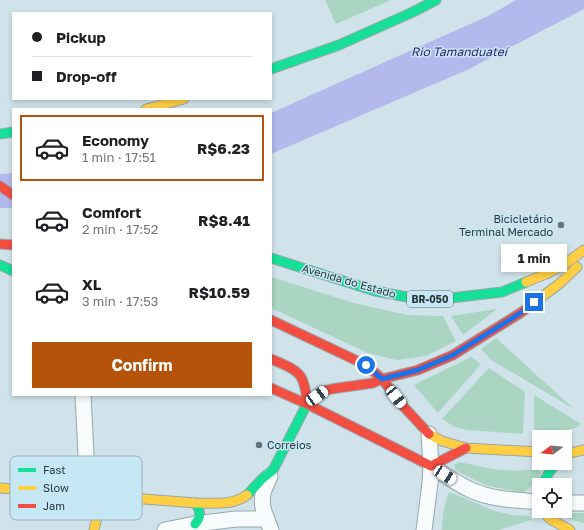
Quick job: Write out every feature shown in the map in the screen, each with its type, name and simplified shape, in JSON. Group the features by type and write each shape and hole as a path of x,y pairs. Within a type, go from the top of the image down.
{"main road":[{"path":"272,69 338,45 413,12 436,0"},
{"path":"151,108 171,104 181,100"},
{"path":"0,134 12,132"},
{"path":"0,186 12,195"},
{"path":"0,244 12,245"},
{"name":"Avenida do Estado","path":"272,258 375,291 418,299 442,299 502,292 562,266 584,250"},
{"path":"306,404 324,391 363,386 382,379 418,370 453,355 522,312 559,284 584,259"},
{"path":"0,265 12,271"},
{"path":"272,320 366,365 382,379 419,424 429,434 442,441 466,448 532,452"},
{"path":"142,499 196,503 224,503 236,501 250,493 263,478 273,470 306,404 306,391 305,381 301,375 294,369 272,359"},
{"path":"272,388 431,466 466,448"},
{"path":"572,453 584,450"},
{"path":"0,488 10,489"},
{"path":"195,524 198,522 200,517 196,503"},
{"path":"224,503 226,520"},
{"path":"549,518 570,530"},
{"path":"94,530 100,520"}],"street":[{"path":"83,396 87,456"},
{"path":"424,530 431,466 429,434"},
{"path":"431,466 471,490 487,496 504,500 532,502"},
{"path":"269,524 263,510 262,497 273,470"},
{"path":"572,503 584,503"},
{"path":"165,530 236,518 269,524"}],"green space":[{"path":"325,0 391,0 336,24"},
{"path":"272,277 354,303 407,315 443,316 456,341 426,356 397,360 368,353 272,308"},
{"path":"497,309 463,335 451,316"},
{"path":"496,338 574,409 491,360 481,349"},
{"path":"471,357 481,364 438,413 414,385"},
{"path":"489,368 525,392 523,434 467,430 455,427 442,419"},
{"path":"534,395 581,424 575,428 564,430 534,430"},
{"path":"459,462 492,469 517,471 532,470 538,470 541,472 539,478 532,478 532,485 524,493 485,485 455,470 454,465"},
{"path":"449,493 492,510 511,515 530,516 532,520 498,530 442,530 442,521"},
{"path":"572,513 584,513 584,523 569,518 572,518"}],"water":[{"name":"Rio Tamanduateí","path":"516,0 584,0 584,9 467,70 272,154 272,113 488,16"},
{"path":"12,173 12,208 0,208 0,174"}],"traffic: fast":[{"path":"272,69 339,45 413,12 436,0"},
{"path":"0,134 12,132"},
{"path":"272,258 375,291 418,299 442,299 502,292 526,282"},
{"path":"0,265 12,271"},
{"path":"247,495 273,470 307,404"},
{"path":"546,478 551,470"},
{"path":"195,524 199,519 200,514 196,503"}],"traffic: slow":[{"path":"150,108 180,100"},
{"path":"526,282 562,266 584,250"},
{"path":"531,305 559,284 577,267"},
{"path":"429,434 442,441 466,448 532,452"},
{"path":"572,453 584,450"},
{"path":"0,488 10,489"},
{"path":"142,499 216,503 235,501 247,495"},
{"path":"549,518 570,530"},
{"path":"94,530 97,520"}],"traffic: jam":[{"path":"0,186 12,194"},
{"path":"0,244 12,245"},
{"path":"307,404 324,391 373,383 382,379 418,370 453,355 531,305"},
{"path":"272,320 366,365 382,379 404,407 429,434"},
{"path":"272,359 299,374 304,385 307,404"},
{"path":"272,388 307,404 431,466 466,448"}],"place":[{"name":"Bicicletário Terminal Mercado","path":"561,225"},
{"name":"Correios","path":"259,445"}],"route":[{"path":"366,365 382,379 418,370 453,355 522,312 534,302"}]}
